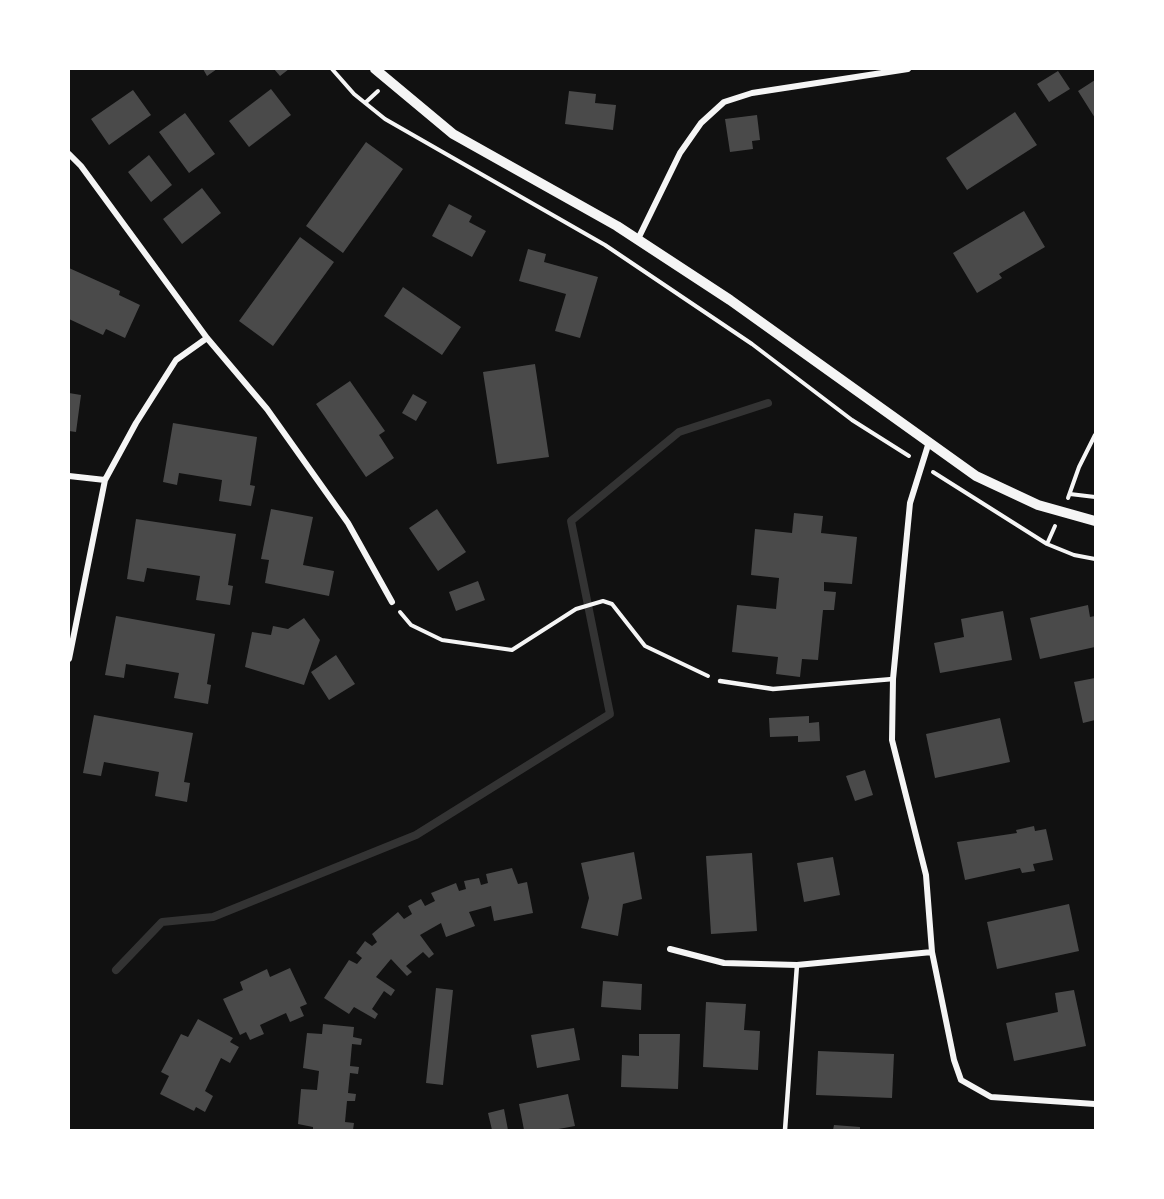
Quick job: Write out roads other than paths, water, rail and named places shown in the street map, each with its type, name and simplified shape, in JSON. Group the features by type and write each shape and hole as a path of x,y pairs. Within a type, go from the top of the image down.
{"street":[{"path":"375,69 453,134 638,239 730,300 976,476 1007,493 1095,521"},
{"path":"638,239 680,153 701,123 724,102 752,93 908,69"},
{"path":"69,154 81,166 207,338 267,409 348,523 392,602"},
{"path":"69,659 105,480 136,423 176,360 207,338"},
{"path":"929,442 910,503 893,679 892,740 926,875 932,952 961,1080 992,1097 1095,1104"},
{"path":"69,476 105,480"},
{"path":"670,949 724,963 797,965 932,952"}],"lane":[{"path":"720,681 773,689 893,679"},
{"path":"785,1130 797,965"}],"waterway":[{"path":"116,970 162,922 213,917 416,835 610,714 571,521 679,432 768,403"}]}
